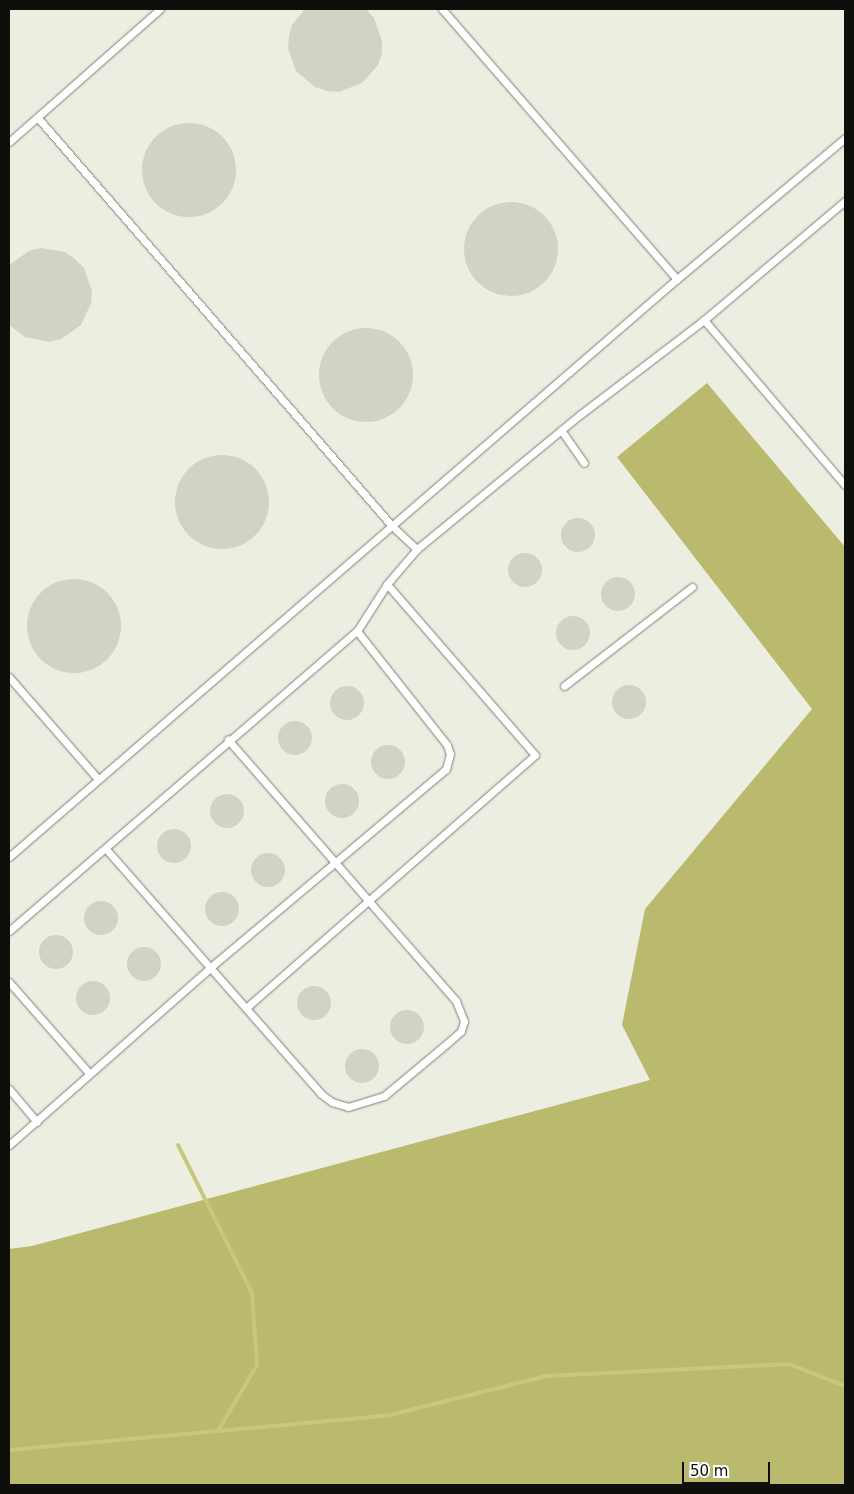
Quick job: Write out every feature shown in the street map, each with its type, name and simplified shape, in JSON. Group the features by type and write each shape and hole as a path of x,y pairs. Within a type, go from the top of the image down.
{"lane":[{"path":"9,142 160,9"},
{"path":"442,9 677,279"},
{"path":"38,118 392,526 416,548"},
{"path":"9,857 677,279 845,138"},
{"path":"9,932 228,740 357,631 387,584 416,548 561,430 704,320 845,201"},
{"path":"704,320 845,485"},
{"path":"561,430 584,464"},
{"path":"246,1008 535,755 387,584"},
{"path":"564,686 692,588"},
{"path":"9,1145 37,1122 89,1073 449,763 447,745 357,631"},
{"path":"9,677 98,779"},
{"path":"106,848 321,1094 332,1102 348,1107 384,1096 451,1040 461,1031 464,1021 456,1001 341,873 228,740"},
{"path":"9,982 89,1073"},
{"path":"9,1089 37,1122"}],"shaded area":[{"path":"707,383 845,547 845,1485 9,1485 9,1249 32,1246 650,1080 622,1025 645,909 812,709 617,457"}],"building":[{"path":"305,9 366,9 374,18 382,41 382,53 378,65 362,83 339,92 327,91 315,87 296,71 288,48 289,36 292,25"},
{"path":"189,123 207,127 222,137 232,152 236,170 232,188 222,203 207,213 189,217 171,213 156,203 146,188 142,170 146,152 156,137 171,127"},
{"path":"511,202 529,206 544,216 554,231 558,249 554,267 544,282 529,292 511,296 493,292 478,282 468,267 464,249 468,231 478,216 493,206"},
{"path":"41,248 65,252 75,259 84,268 92,291 91,303 81,325 61,339 49,342 25,337 9,325 9,265 29,251"},
{"path":"366,328 384,332 399,342 409,357 413,375 409,393 399,408 384,418 366,422 348,418 333,408 323,393 319,375 323,357 333,342 348,332"},
{"path":"222,455 240,459 255,469 265,484 269,502 265,520 255,535 240,545 222,549 204,545 189,535 179,520 175,502 179,484 189,469 204,459"},
{"path":"578,518 585,519 590,523 594,528 594,542 590,547 585,551 578,552 571,551 566,547 562,542 561,535 562,528 566,523 571,519"},
{"path":"525,553 532,554 537,558 541,563 541,577 537,582 532,586 525,587 518,586 513,582 509,577 508,570 509,563 513,558 518,554"},
{"path":"618,577 625,578 630,582 634,587 634,601 630,606 625,610 618,611 611,610 606,606 602,601 601,594 602,587 606,582 611,578"},
{"path":"74,579 92,583 107,593 117,608 121,626 117,644 107,659 92,669 74,673 56,669 41,659 31,644 27,626 31,608 41,593 56,583"},
{"path":"573,616 580,617 585,621 589,626 589,640 585,645 580,649 573,650 566,649 561,645 557,640 556,633 557,626 561,621 566,617"},
{"path":"629,685 636,686 641,690 645,695 645,709 641,714 636,718 629,719 622,718 617,714 613,709 612,702 613,695 617,690 622,686"},
{"path":"347,686 354,687 359,691 363,696 363,710 359,715 354,719 347,720 340,719 335,715 331,710 330,703 331,696 335,691 340,687"},
{"path":"295,721 302,722 307,726 311,731 311,745 307,750 302,754 295,755 288,754 283,750 279,745 278,738 279,731 283,726 288,722"},
{"path":"388,745 395,746 400,750 404,755 404,769 400,774 395,778 388,779 381,778 376,774 372,769 371,762 372,755 376,750 381,746"},
{"path":"342,784 349,785 354,789 358,794 358,808 354,813 349,817 342,818 335,817 330,813 326,808 325,801 326,794 330,789 335,785"},
{"path":"227,794 234,795 239,799 243,804 243,818 239,823 234,827 227,828 220,827 215,823 211,818 210,811 211,804 215,799 220,795"},
{"path":"174,829 181,830 186,834 190,839 190,853 186,858 181,862 174,863 167,862 162,858 158,853 157,846 158,839 162,834 167,830"},
{"path":"268,853 275,854 280,858 284,863 284,877 280,882 275,886 268,887 261,886 256,882 252,877 251,870 252,863 256,858 261,854"},
{"path":"222,892 229,893 234,897 238,902 238,916 234,921 229,925 222,926 215,925 210,921 206,916 205,909 206,902 210,897 215,893"},
{"path":"101,901 108,902 113,906 117,911 117,925 113,930 108,934 101,935 94,934 89,930 85,925 84,918 85,911 89,906 94,902"},
{"path":"56,935 63,936 68,940 72,945 72,959 68,964 63,968 56,969 49,968 44,964 40,959 39,952 40,945 44,940 49,936"},
{"path":"144,947 151,948 156,952 160,957 160,971 156,976 151,980 144,981 137,980 132,976 128,971 127,964 128,957 132,952 137,948"},
{"path":"93,981 100,982 105,986 109,991 109,1005 105,1010 100,1014 93,1015 86,1014 81,1010 77,1005 76,998 77,991 81,986 86,982"},
{"path":"314,986 321,987 326,991 330,996 330,1010 326,1015 321,1019 314,1020 307,1019 302,1015 298,1010 297,1003 298,996 302,991 307,987"},
{"path":"407,1010 414,1011 419,1015 423,1020 423,1034 419,1039 414,1043 407,1044 400,1043 395,1039 391,1034 390,1027 391,1020 395,1015 400,1011"},
{"path":"362,1049 369,1050 374,1054 378,1059 378,1073 374,1078 369,1082 362,1083 355,1082 350,1078 346,1073 345,1066 346,1059 350,1054 355,1050"}],"waterway":[{"path":"178,1145 252,1293 257,1365 218,1431"},
{"path":"9,1450 390,1415 546,1376 789,1364 845,1386"}]}
